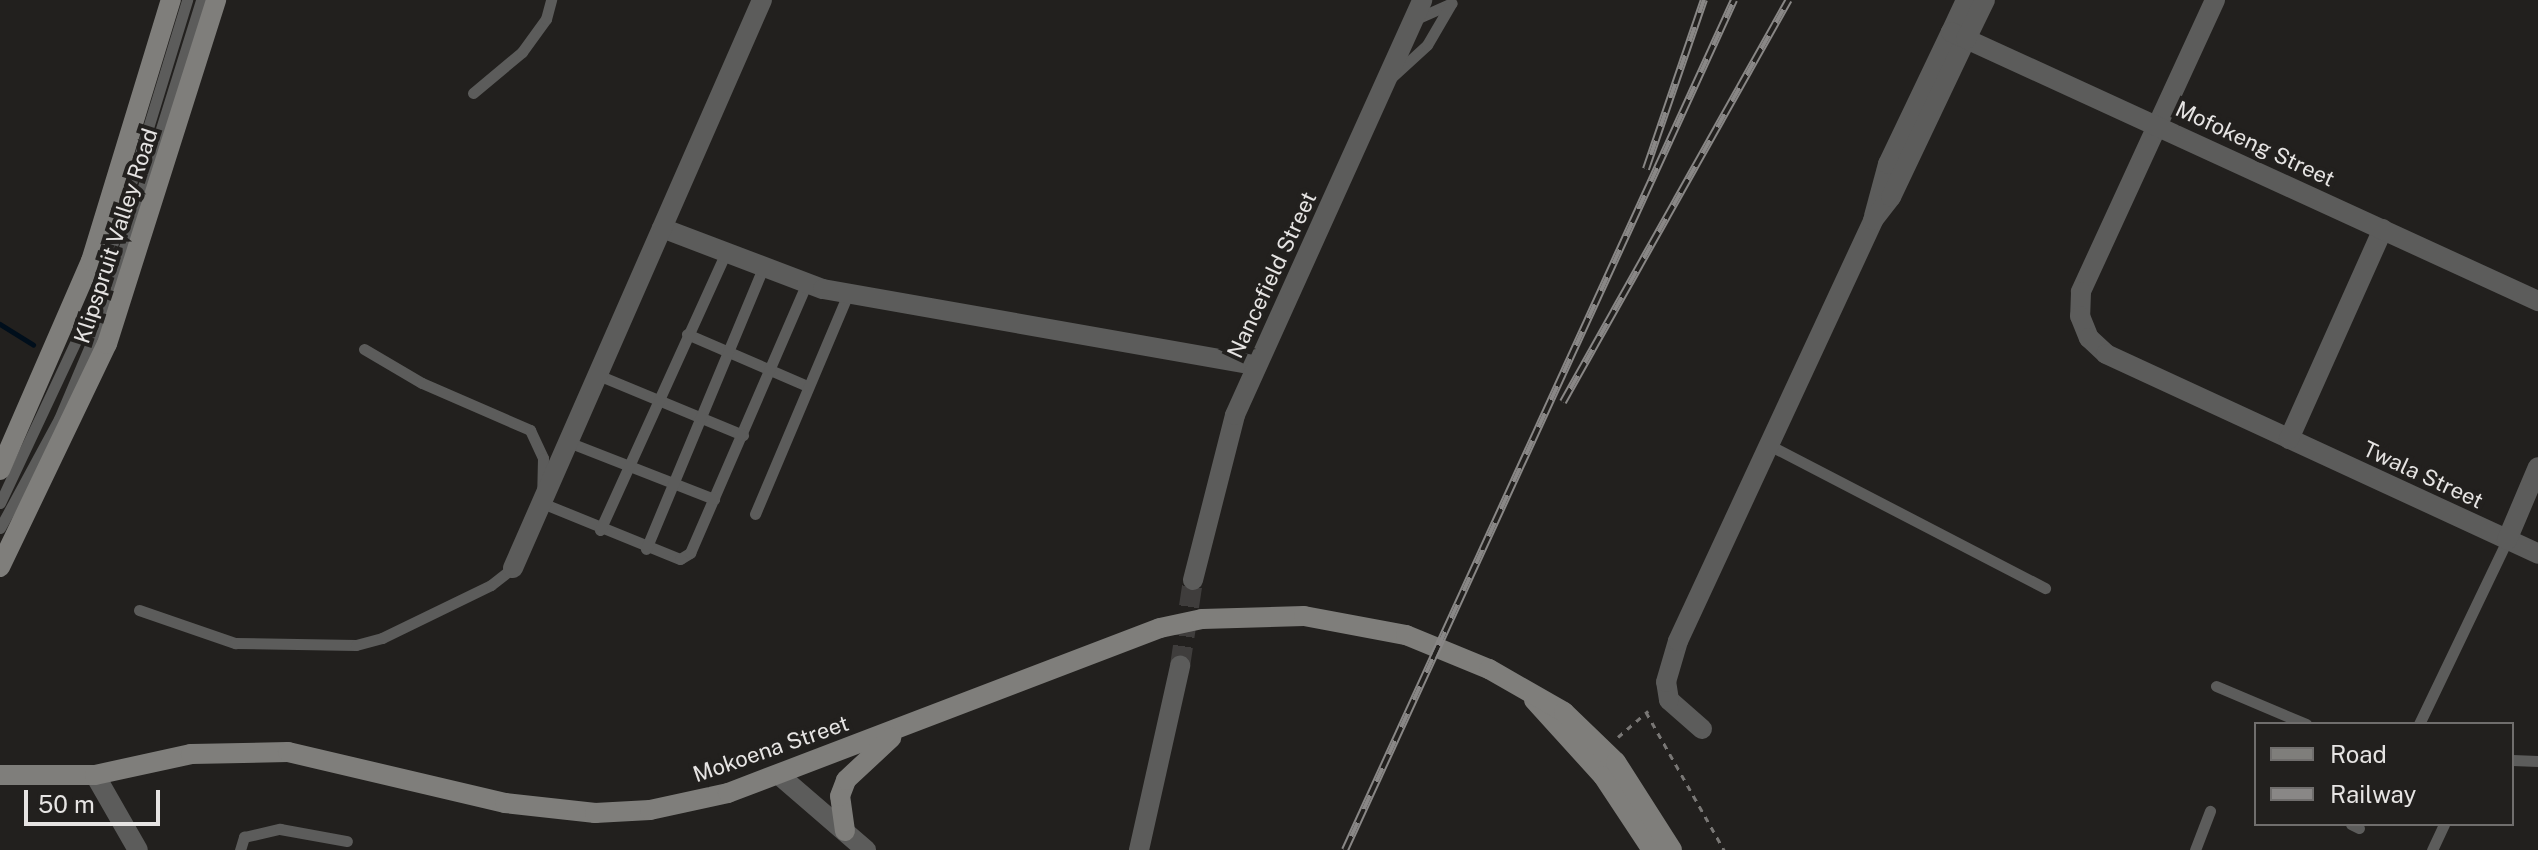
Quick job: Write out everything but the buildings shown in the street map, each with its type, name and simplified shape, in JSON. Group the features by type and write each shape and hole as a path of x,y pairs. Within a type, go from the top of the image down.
{"main road":[{"name":"Klipspruit Valley Road","path":"0,470 91,261 171,0"},
{"name":"Klipspruit Valley Road","path":"0,567 107,344 216,0"},
{"name":"Mokoena Street","path":"0,775 95,775 191,754 288,752 505,803 595,813 694,802 779,775 1160,628 1202,619 1304,616 1406,635 1489,669 1530,693 1616,762 1672,850"},
{"name":"Mokoena Street","path":"1559,718 1603,776 1652,850"},
{"path":"845,831 840,796 846,780 910,724"}],"street":[{"path":"513,568 762,0"},
{"path":"1959,36 1966,0"},
{"path":"1702,729 1672,706 1669,671 1873,220 1888,164 1959,36 1985,0"},
{"path":"2159,126 2215,0"},
{"name":"Nancefield Street","path":"1193,580 1218,463 1255,365 1419,10"},
{"name":"Mofokeng Street","path":"1959,36 2538,301"},
{"name":"Twala Street","path":"2159,126 2081,292 2083,327 2106,354 2538,554"},
{"path":"662,228 807,283 848,294 1255,365"},
{"path":"2289,439 2383,229"},
{"path":"2507,540 2538,467"},
{"path":"1139,850 1180,666"},
{"path":"95,775 138,850"},
{"path":"779,775 866,850"}],"lane":[{"name":"Klipspruit Valley Road","path":"0,503 96,298 187,0"},
{"name":"Klipspruit Valley Road","path":"0,528 59,419 103,315 201,0"},
{"path":"473,93 522,52 546,19 551,0"},
{"path":"1419,10 1453,2"},
{"path":"1388,81 1427,45 1453,2"},
{"path":"600,530 726,252"},
{"path":"646,549 764,265"},
{"path":"364,349 422,383 530,430 543,458 542,503 667,557 686,557 743,435 807,283"},
{"path":"755,514 848,294"},
{"path":"687,334 807,386"},
{"path":"598,375 743,435"},
{"path":"568,442 714,499"},
{"path":"1769,445 2045,588"},
{"path":"2420,722 2507,540"},
{"path":"139,610 235,643 342,646 382,638 491,585 513,568"},
{"path":"2216,686 2301,722"},
{"path":"2514,760 2538,761"},
{"path":"2195,850 2210,811"},
{"path":"2432,850 2443,826"},
{"path":"240,850 244,837 280,829 347,841"}],"path":[{"path":"1613,742 1646,712 1724,850"}],"waterway":[{"path":"0,324 33,345"}],"tunnel":[{"path":"1180,666 1193,580"}],"railway":[{"path":"1646,169 1704,0"},
{"path":"1345,850 1734,0"},
{"path":"1563,402 1789,0"}]}
